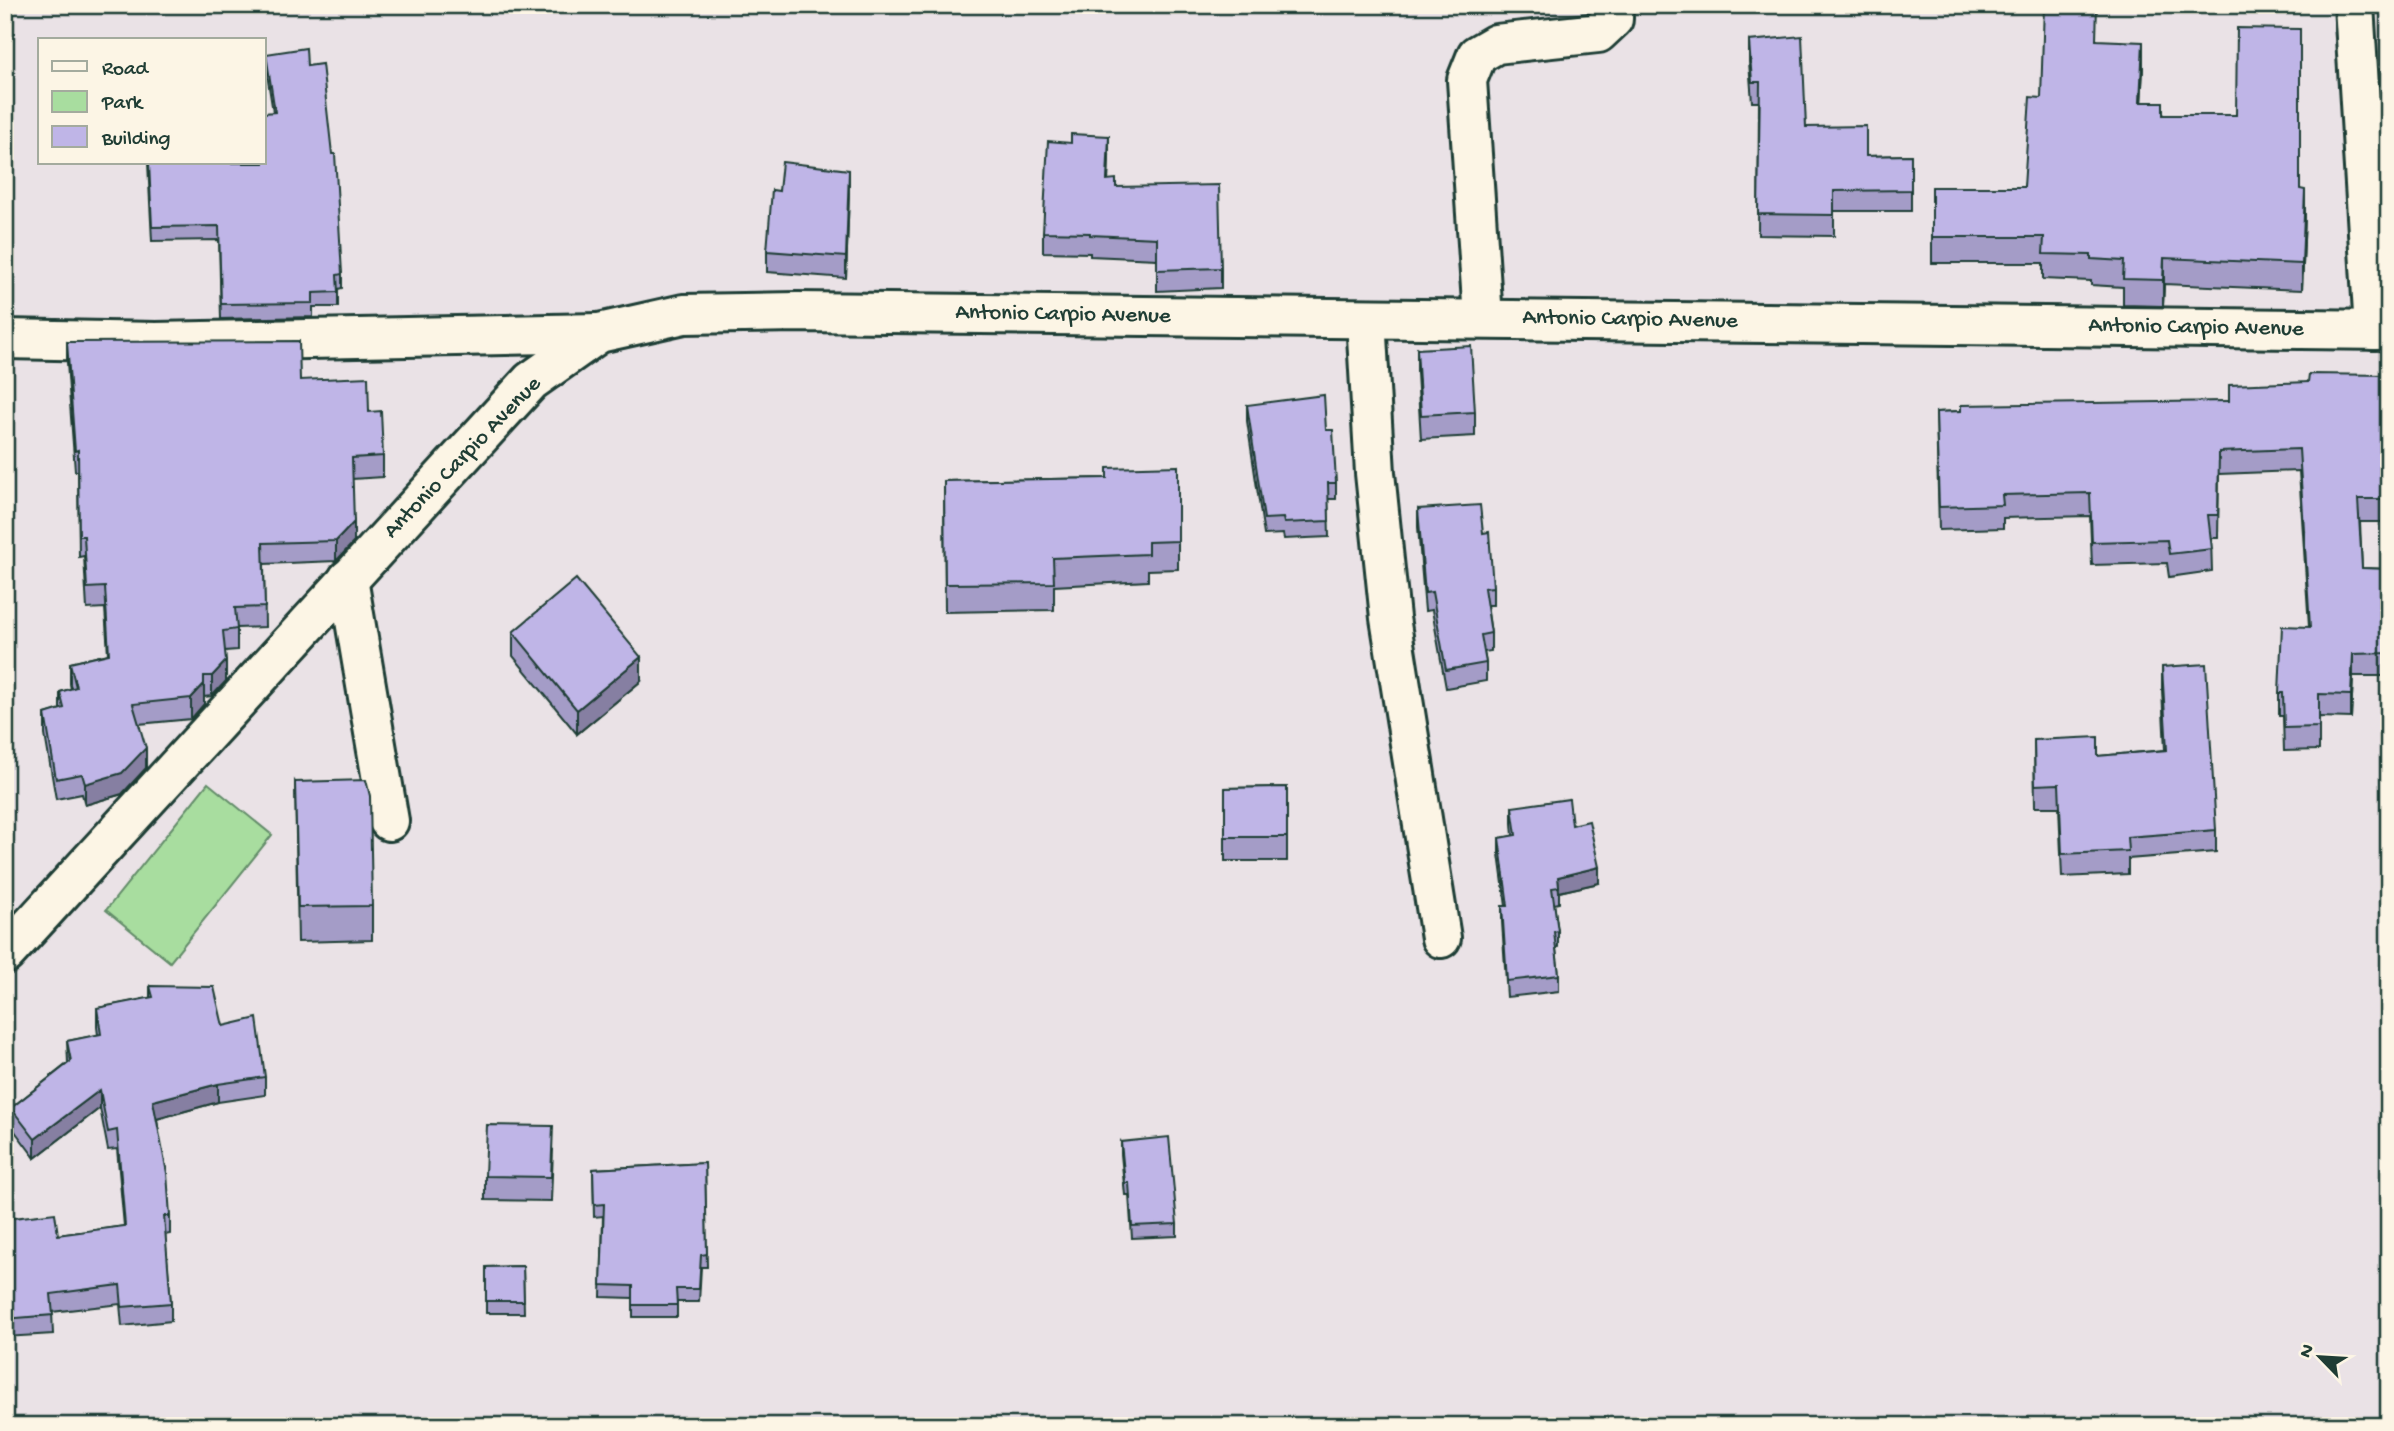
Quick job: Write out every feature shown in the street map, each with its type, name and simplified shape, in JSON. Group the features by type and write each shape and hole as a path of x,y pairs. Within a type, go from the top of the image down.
{"street":[{"path":"1483,318 1467,80 1477,55 1496,44 1598,33 1613,19 1613,5"},
{"path":"2354,5 2381,330"},
{"name":"Antonio Carpio Avenue","path":"5,954 531,381 599,333 684,314 747,313 1483,318 2381,330"},
{"path":"1366,319 1375,473 1390,618 1441,938"},
{"path":"5,340 156,342 599,333"},
{"path":"348,579 388,821"}],"green space":[{"path":"208,783 272,835 170,962 106,910"}],"building":[{"path":"2044,5 2097,5 2096,40 2143,42 2140,102 2163,102 2163,115 2236,115 2237,28 2300,29 2300,189 2305,190 2302,264 2164,258 2163,280 2123,279 2124,261 2091,259 2091,255 2043,254 2044,237 1932,237 1932,187 2024,187 2030,97 2041,98"},
{"path":"1802,36 1806,127 1866,126 1866,156 1911,155 1911,190 1834,191 1834,215 1758,214 1760,82 1752,82 1749,41"},
{"path":"306,48 307,66 322,64 332,154 335,154 342,274 337,275 338,292 313,293 313,303 221,304 219,226 152,227 149,164 266,164 266,113 275,112 266,54"},
{"path":"1071,134 1109,136 1107,180 1116,179 1116,187 1219,185 1221,268 1157,270 1157,238 1043,232 1048,141 1071,143"},
{"path":"782,162 849,170 846,257 767,251 772,190 779,191"},
{"path":"299,341 300,380 368,377 369,412 381,411 383,456 352,458 354,522 336,541 263,543 265,607 235,608 237,629 223,631 226,661 212,676 204,676 204,684 191,698 133,704 146,748 122,773 85,784 82,774 56,779 45,714 64,708 60,692 76,687 70,663 109,654 105,587 87,588 84,536 79,536 78,450 75,451 67,342"},
{"path":"1471,346 1475,412 1421,415 1417,349"},
{"path":"2309,374 2389,375 2389,499 2358,499 2362,568 2389,569 2389,653 2353,654 2351,695 2319,694 2319,727 2284,728 2283,693 2279,693 2282,626 2310,627 2299,449 2219,452 2218,515 2208,515 2212,549 2169,554 2167,540 2092,542 2090,493 2002,495 2003,505 1939,507 1936,412 1961,411 1961,405 2229,401 2229,385 2308,382"},
{"path":"1324,395 1326,430 1333,430 1336,483 1328,483 1329,521 1284,523 1283,518 1264,519 1247,405"},
{"path":"1178,466 1178,541 1148,542 1148,554 1053,558 1054,583 945,584 944,481 1107,478 1107,468"},
{"path":"1480,505 1483,533 1489,532 1493,587 1484,588 1491,633 1481,635 1486,663 1446,670 1432,592 1425,593 1418,509"},
{"path":"576,579 641,657 577,710 513,632"},
{"path":"2206,664 2216,830 2127,837 2128,851 2062,854 2059,784 2035,785 2034,740 2098,737 2098,756 2167,750 2162,667"},
{"path":"366,780 370,796 372,906 298,907 295,782"},
{"path":"1287,787 1287,837 1225,837 1225,788"},
{"path":"1569,799 1572,825 1589,821 1599,867 1558,877 1559,887 1552,888 1558,931 1554,932 1559,975 1507,981 1502,906 1508,906 1499,838 1516,835 1512,807"},
{"path":"150,986 214,987 223,1026 257,1018 265,1077 218,1084 153,1101 167,1173 170,1216 164,1216 171,1303 122,1307 120,1285 51,1294 53,1315 5,1319 5,1219 55,1213 58,1235 125,1226 117,1130 108,1132 100,1090 35,1139 11,1108 71,1061 67,1041 101,1034 97,1008 153,997"},
{"path":"487,1125 553,1126 551,1177 485,1176"},
{"path":"1169,1137 1177,1224 1132,1226 1129,1183 1125,1183 1121,1142"},
{"path":"705,1163 707,1254 701,1255 699,1289 676,1289 677,1305 633,1305 633,1286 601,1285 604,1204 594,1205 593,1169"},
{"path":"523,1266 524,1301 486,1301 486,1267"}]}
